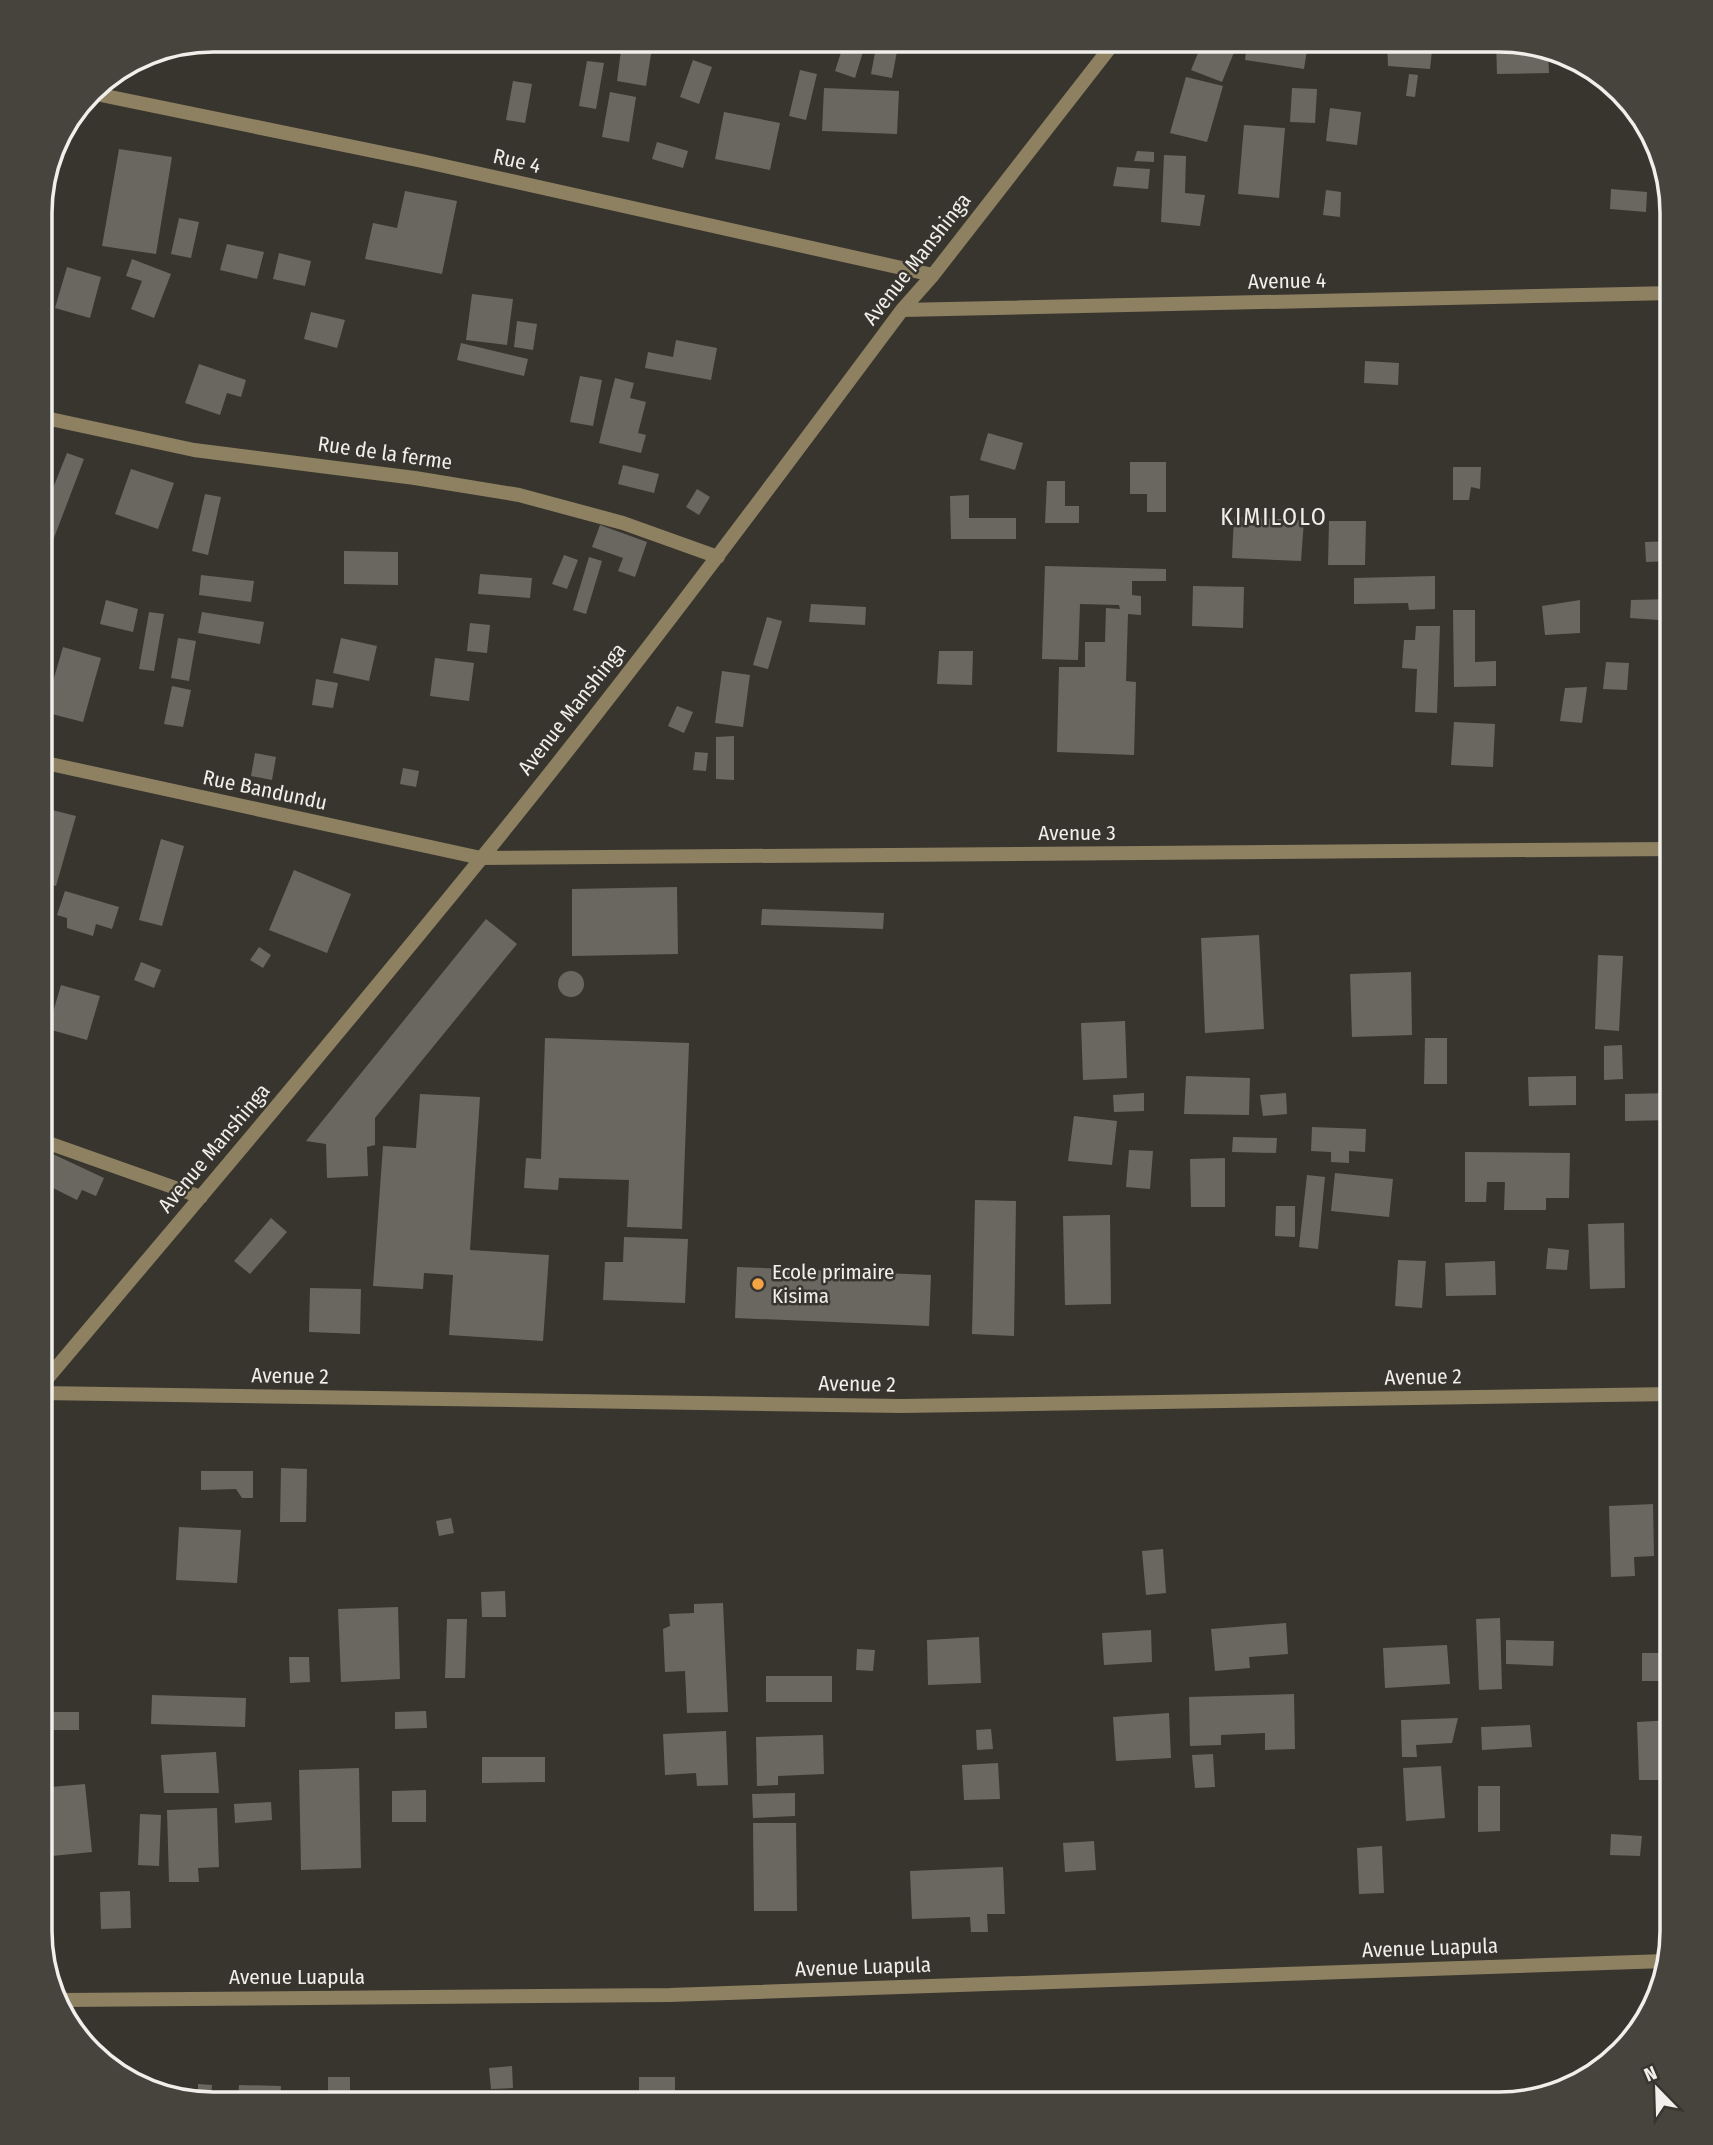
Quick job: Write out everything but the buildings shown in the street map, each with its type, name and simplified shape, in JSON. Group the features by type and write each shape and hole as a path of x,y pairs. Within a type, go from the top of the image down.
{"street":[{"name":"Avenue Manshinga","path":"52,1373 201,1198 481,858 718,557 902,310 933,275 1106,53"},
{"name":"Rue 4","path":"103,96 422,161 933,275"},
{"name":"Avenue 4","path":"902,310 1660,293"},
{"name":"Rue de la ferme","path":"53,420 194,450 340,468 519,495 623,523 718,557"},
{"name":"Rue Bandundu","path":"53,765 481,858"},
{"name":"Avenue 3","path":"481,858 1660,849"},
{"path":"52,1144 201,1198"},
{"name":"Avenue 2","path":"52,1393 901,1406 1660,1394"},
{"name":"Avenue Luapula","path":"68,2000 670,1995 1657,1961"}],"place":[{"name":"Ecole primaire Kisima","path":"758,1284"}],"district":[{"name":"KIMILOLO","path":"1274,517"}]}
